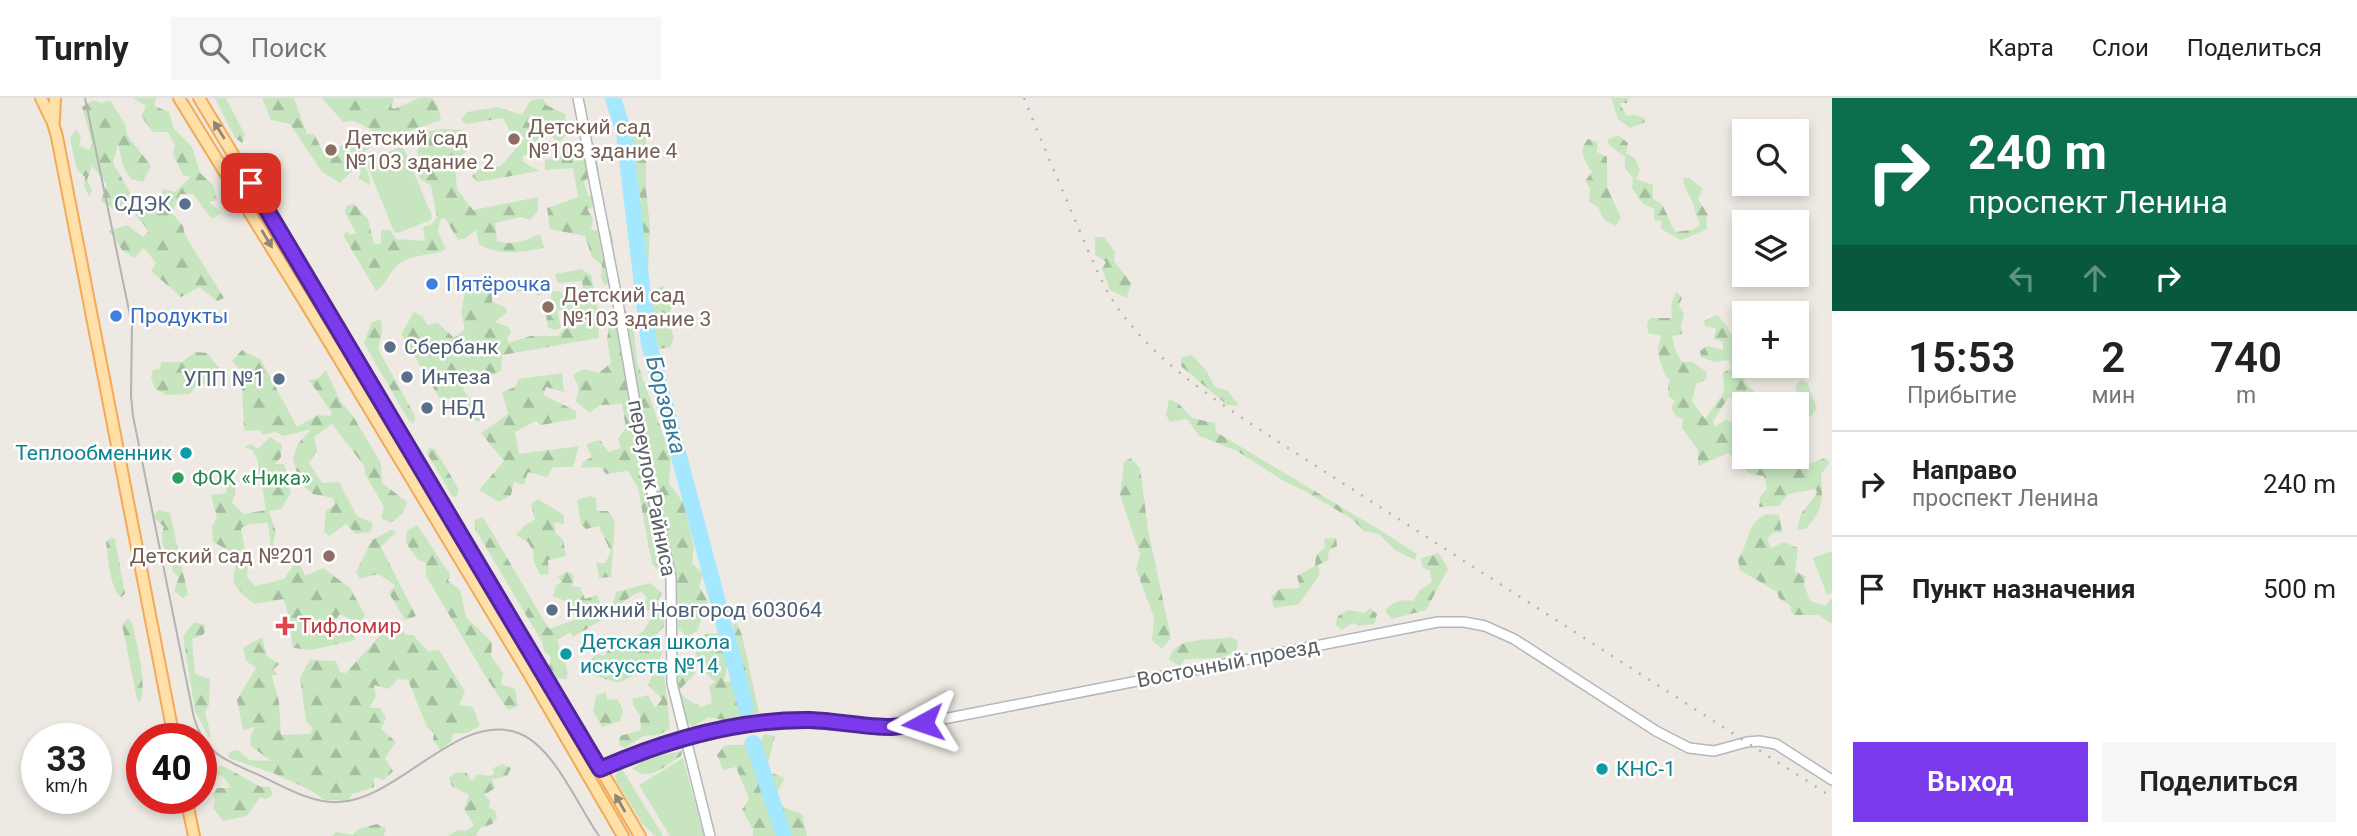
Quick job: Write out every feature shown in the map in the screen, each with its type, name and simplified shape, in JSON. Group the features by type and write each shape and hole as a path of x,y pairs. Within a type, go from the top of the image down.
{"main road":[{"path":"41,98 53,123 171,723"},
{"path":"53,123 55,98"},
{"path":"179,98 311,312 623,836"},
{"path":"199,98 452,517 640,836"},
{"path":"189,814 194,836"}],"street":[{"name":"переулок Райниса","path":"578,98 618,303 645,461 671,577 672,683 710,836"},
{"name":"Восточный проезд","path":"587,775 621,760 723,729 773,721 810,720 891,727 923,723 1438,622 1453,622 1485,626 1514,639 1656,732 1689,748 1714,751 1747,742 1776,744 1832,780"}],"green space":[{"path":"133,98 156,98 154,106 169,112 174,129 192,147 200,173 213,185 217,200 209,202 222,213 212,219 193,194 180,194 172,213 183,226 185,235 224,298 217,301 199,287 181,297 151,271 156,263 144,248 134,258 122,250 109,231 127,225 143,237 149,231 133,212 115,210 101,201 107,184 92,166 87,180 92,190 90,197 84,187 85,177 77,170 70,138 76,130 81,136 79,145 89,150 92,143 82,107 93,100 101,103 110,100 126,126 127,135 151,166 143,182 131,179 123,166 118,144 113,163 132,196 156,207 163,189 175,192 191,177 183,175 173,154 175,145 168,132 153,132 141,116 146,106"},
{"path":"215,98 226,98 245,135 242,143 235,138"},
{"path":"262,98 294,98 307,134 314,134 323,152 353,142 353,131 369,135 372,130 354,121 343,122 322,98 394,98 391,107 394,109 419,98 432,98 438,106 441,120 373,144 361,156 370,179 369,185 359,178 361,172 355,157 351,160 352,171 340,183 322,172 290,124 271,120"},
{"path":"543,98 546,105 565,114 567,134 560,142 553,138 553,123 530,115 527,122 535,126 542,136 534,143 535,152 523,156 523,162 539,171 478,182 472,176 481,168 501,166 525,138 509,130 503,118 467,124 461,120 467,112 497,107 522,115 530,101"},
{"path":"1611,98 1629,98 1627,103 1619,103 1627,116 1643,117 1645,122 1630,128 1618,119"},
{"path":"629,126 646,137 646,189 650,227 647,291 663,286 674,304 667,316 674,338 670,347 659,349 649,310 636,294 638,273 644,260 635,245 641,223 637,214 641,199 634,181 631,149 626,139"},
{"path":"462,130 460,140 468,150 455,162 457,189 473,210 538,197 538,211 530,220 521,217 495,223 497,241 519,242 540,234 544,248 495,251 479,244 476,230 466,238 458,240 445,218 440,220 438,232 446,249 403,261 376,291 343,235 347,231 350,235 356,233 345,213 346,206 354,204 368,219 374,244 381,244 381,230 390,230 396,239 425,241 423,227 432,224 437,217 431,186 419,178 416,164 420,159 417,152 424,132"},
{"path":"1618,135 1628,143 1626,153 1635,158 1640,170 1636,179 1653,185 1653,199 1662,204 1675,232 1692,230 1700,225 1683,178 1690,178 1703,189 1698,199 1708,215 1707,229 1681,240 1661,229 1661,221 1654,220 1654,209 1643,204 1632,188 1633,178 1625,168 1625,157 1609,145 1607,140"},
{"path":"1588,139 1598,142 1597,152 1607,157 1607,187 1621,218 1616,226 1604,220 1598,207 1589,202 1590,188 1585,181 1592,172 1583,152"},
{"path":"400,147 404,149 432,216 431,220 398,233 394,231 367,165 371,159"},
{"path":"559,147 570,148 575,162 581,154 595,148 599,170 584,181 588,196 603,195 605,204 587,209 593,219 591,230 611,231 614,243 611,250 617,278 605,285 601,278 602,265 592,257 585,236 550,229 547,208 578,197 573,168 545,170 545,160 556,157"},
{"path":"1095,237 1104,237 1115,252 1114,261 1131,283 1127,298 1110,290 1102,269 1106,262 1095,255"},
{"path":"581,269 591,275 598,311 599,338 502,355 501,371 486,378 472,370 463,390 483,414 479,422 471,419 461,399 440,399 401,334 414,312 423,317 427,325 438,323 454,338 465,329 461,312 466,286 475,284 478,280 489,286 540,277 548,282 545,293 538,296 533,290 492,295 492,302 505,307 507,312 495,322 509,327 509,343 530,336 558,336 569,322 578,326 587,322 581,312 557,310 561,327 557,330 548,328 546,315 540,309 550,300 552,291 561,292 567,302 585,300 582,281 558,283 555,274"},
{"path":"1677,292 1682,298 1679,305 1684,314 1682,334 1672,336 1675,350 1682,362 1692,362 1706,371 1707,379 1696,384 1692,401 1705,419 1724,392 1723,373 1731,368 1729,360 1714,362 1701,357 1700,351 1707,346 1723,350 1723,342 1714,339 1716,328 1705,326 1704,321 1717,315 1728,328 1732,336 1732,378 1744,378 1744,382 1755,392 1732,392 1732,398 1728,398 1713,421 1715,427 1726,419 1732,422 1732,457 1728,453 1698,466 1698,450 1682,428 1683,419 1676,416 1671,407 1675,401 1669,397 1670,381 1661,365 1661,336 1648,333 1647,324 1650,318 1672,318 1671,308"},
{"path":"623,307 633,321 637,362 671,457 669,484 683,502 694,547 692,563 703,574 699,586 708,602 697,631 687,637 678,628 676,587 652,564 638,488 628,471 606,474 600,467 581,468 583,462 592,457 586,444 600,440 608,452 621,448 618,439 626,428 622,404 600,405 589,413 576,401 579,387 573,375 584,369 599,373 611,363 607,339 610,318"},
{"path":"381,319 382,333 378,349 415,416 414,424 409,421 364,343 371,323"},
{"path":"242,350 261,360 297,427 318,415 330,416 332,413 309,380 317,379 326,370 340,401 353,416 381,463 382,483 407,502 403,513 391,523 381,518 384,507 365,474 365,467 332,424 314,437 317,450 309,463 322,483 339,482 357,516 373,523 371,532 356,534 346,524 329,536 324,531 326,511 335,504 333,498 313,494 299,482 293,458 298,444 311,429 284,436 275,432 263,435 260,430 245,431 241,371 232,361"},
{"path":"195,352 207,353 219,368 207,385 199,382 190,394 167,395 155,389 151,378 153,370 160,369 161,362 182,362"},
{"path":"1192,355 1206,370 1215,387 1228,391 1239,406 1227,405 1181,366 1181,357"},
{"path":"562,373 564,392 546,387 543,395 576,411 576,419 541,425 536,421 515,432 519,454 579,446 573,467 553,467 547,477 528,472 524,485 514,482 511,495 499,502 479,490 504,461 481,433 508,414 502,392 515,387 519,379"},
{"path":"1801,380 1807,382 1817,409 1810,417 1809,392 1797,392 1795,386"},
{"path":"1169,399 1178,403 1192,418 1215,423 1216,432 1417,554 1415,560 1395,550 1379,534 1364,531 1352,519 1237,451 1199,436 1187,419 1170,422 1166,415"},
{"path":"270,437 282,445 281,457 275,464 284,464 291,493 281,509 269,511 276,532 273,543 277,561 272,559 268,523 250,524 241,528 248,566 247,577 255,586 284,579 299,562 305,576 323,568 350,588 365,615 360,624 340,614 333,623 343,632 353,631 355,640 311,650 293,648 283,599 254,604 234,583 239,556 213,542 212,526 217,518 211,495 226,493 227,479 236,490 232,503 244,514 266,510 257,458 252,450 244,447 251,444 258,449"},
{"path":"429,448 435,449 459,490 457,497 452,496 427,453"},
{"path":"1131,458 1140,468 1148,529 1171,638 1162,649 1152,640 1154,618 1136,569 1140,554 1120,495 1124,462"},
{"path":"1825,458 1830,462 1821,474 1822,497 1819,510 1806,529 1797,530 1801,514 1817,493 1816,489 1788,494 1779,506 1759,507 1760,497 1767,489 1764,476 1750,474 1745,469 1809,469 1809,464"},
{"path":"590,496 596,498 597,511 608,511 615,522 611,577 599,578 596,563 605,563 611,552 599,526 586,529 581,524 577,500"},
{"path":"538,499 564,515 564,524 554,522 556,534 563,539 566,556 548,560 549,574 540,575 528,542 516,535 525,525 535,520 531,504"},
{"path":"159,510 170,513 188,595 183,598 174,591 179,577 172,571 173,564 164,546 164,527 152,516"},
{"path":"1766,514 1779,515 1782,533 1775,532 1767,538 1771,548 1784,542 1798,548 1795,572 1806,576 1804,584 1810,601 1825,606 1832,598 1832,624 1818,615 1795,615 1791,612 1791,606 1779,598 1777,592 1740,570 1738,559 1751,529 1759,518"},
{"path":"483,517 549,629 577,619 573,605 553,596 556,585 562,582 558,577 568,571 574,576 572,587 580,587 585,599 597,595 601,605 612,606 616,592 650,583 662,593 657,602 664,610 664,626 654,638 663,651 658,663 618,683 584,672 584,664 597,654 604,656 610,648 621,649 643,631 654,614 643,608 647,598 641,591 625,600 617,611 573,637 570,632 557,640 568,673 566,679 554,678 549,668 551,657 544,651 542,642 475,529 475,520"},
{"path":"417,525 450,573 448,581 460,590 466,617 492,642 491,656 503,673 501,684 515,689 518,706 508,710 426,576 426,563 417,559 406,543 407,531"},
{"path":"391,530 396,532 381,547 416,616 405,620 389,593 395,585 378,574 360,579 356,572 372,540"},
{"path":"111,537 115,539 125,594 121,597 114,587 110,572 106,542"},
{"path":"1336,538 1337,546 1329,550 1328,560 1318,565 1320,574 1299,604 1274,608 1271,597 1279,589 1300,588 1297,576 1315,566 1316,555 1325,547 1324,539"},
{"path":"1832,551 1832,593 1827,595 1813,558"},
{"path":"1439,553 1448,569 1426,610 1392,619 1385,611 1391,605 1405,600 1413,601 1420,590 1432,582 1430,571 1422,567 1421,558"},
{"path":"1370,608 1377,614 1374,624 1359,626 1353,623 1342,630 1335,624 1338,616 1348,610 1365,613"},
{"path":"128,618 132,623 140,663 143,685 140,702 137,700 122,624"},
{"path":"194,622 205,625 204,634 192,639 195,674 210,679 209,705 205,712 208,723 201,723 195,711 183,636"},
{"path":"736,622 742,635 759,713 724,720 709,717 693,727 682,713 679,704 677,686 681,658 692,664 695,674 679,690 685,698 701,707 712,703 709,686 715,682 700,668 693,644 706,634 722,633 728,662 724,682 745,679 733,626"},
{"path":"385,630 396,635 401,631 413,635 428,651 439,650 465,692 459,705 473,707 480,726 466,733 453,734 451,742 440,750 433,740 434,733 427,727 408,680 398,679 389,689 374,685 376,697 369,708 380,708 386,718 381,729 396,742 385,758 393,771 384,780 374,777 374,787 352,794 348,801 325,800 275,774 229,758 229,752 238,750 249,760 271,761 251,746 250,737 255,727 243,730 237,700 256,668 246,661 243,648 262,637 267,656 279,664 273,670 278,674 272,676 279,702 281,735 310,734 313,729 306,721 300,677 310,660 336,661 340,672 346,673"},
{"path":"1231,637 1238,641 1236,652 1221,658 1185,659 1180,666 1169,660 1178,646 1186,643"},
{"path":"664,671 670,729 658,735 643,736 625,748 619,745 620,736 641,730 640,715 633,705 633,699 648,695 655,708 662,699 648,685 653,674"},
{"path":"606,692 607,700 617,699 623,710 620,721 602,727 593,711 596,696"},
{"path":"764,734 775,736 766,771 785,778 777,792 780,806 802,814 807,836 753,836 753,829 742,810 749,799 736,767 723,770 717,755 725,745 743,745 746,739 761,740"},
{"path":"682,751 681,756 657,771 644,774 632,768 648,758"},
{"path":"683,758 704,836 670,836 639,785"},
{"path":"503,764 511,768 507,776 492,779 495,788 484,795 490,800 489,808 495,810 497,818 492,824 480,828 476,836 448,836 474,825 464,809 469,795 452,786 449,778 455,773 466,772 472,781 478,774 494,774 493,768"},
{"path":"223,766 261,787 270,787 273,795 266,799 260,797 247,816 223,821 217,813 217,788 231,788 223,776 217,775 217,767"},
{"path":"619,769 622,769 663,836 655,836 641,822 617,782 615,776"},
{"path":"377,824 386,828 384,836 332,836 336,832 353,835 358,829"}],"waterway":[{"name":"Борзовка","path":"613,98 624,133 649,344 746,707"},
{"name":"Борзовка","path":"753,743 784,836"}],"tram line":[{"path":"85,98 132,325 133,416 194,718 203,739 216,753 233,764 306,797 339,802 362,797 384,787 451,744 473,734 496,730 518,733 531,740 553,763 599,836"}],"railway":[{"path":"1024,98 1104,286 1131,325 1168,363 1209,395 1274,439 1832,797"}],"place":[{"name":"Детский сад №103 здание 4","path":"514,139"},
{"name":"Детский сад №103 здание 2","path":"331,150"},
{"name":"СДЭК","path":"185,204"},
{"name":"Пятёрочка","path":"432,284"},
{"name":"Детский сад №103 здание 3","path":"548,307"},
{"name":"Продукты","path":"116,316"},
{"name":"Сбербанк","path":"390,347"},
{"name":"Интеза","path":"407,377"},
{"name":"УПП №1","path":"279,379"},
{"name":"НБД","path":"427,408"},
{"name":"Теплообменник","path":"186,453"},
{"name":"ФОК «Ника»","path":"178,478"},
{"name":"Детский сад №201","path":"329,556"},
{"name":"Нижний Новгород 603064","path":"552,610"},
{"name":"Тифломир","path":"285,626"},
{"name":"Детская школа искусств №14","path":"566,654"},
{"name":"КНС-1","path":"1602,769"}],"route":[{"path":"251,183 600,769 723,729 773,721 810,720 891,727 923,723"}]}
